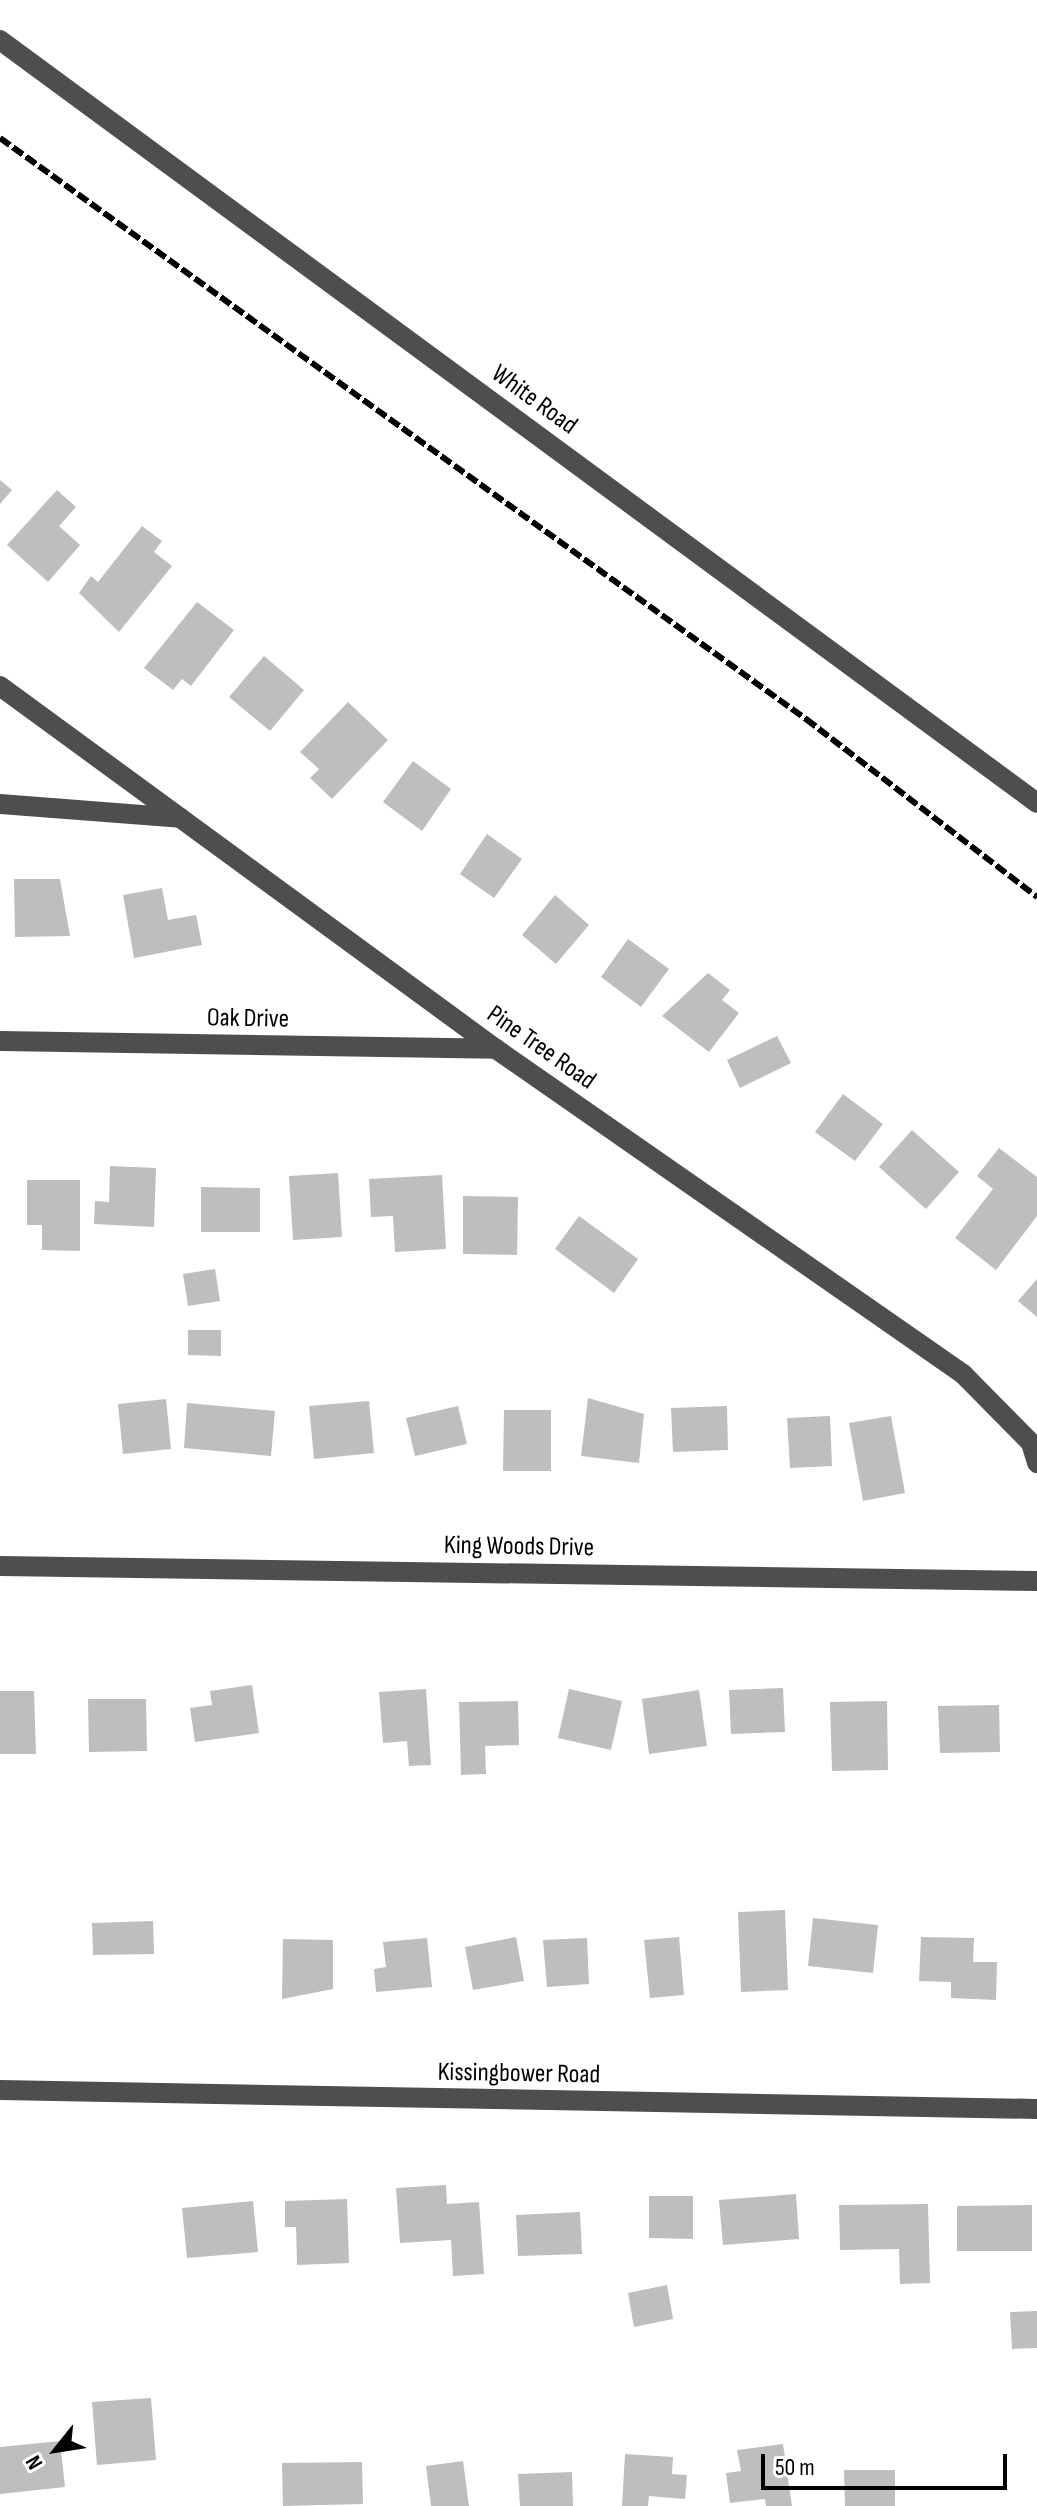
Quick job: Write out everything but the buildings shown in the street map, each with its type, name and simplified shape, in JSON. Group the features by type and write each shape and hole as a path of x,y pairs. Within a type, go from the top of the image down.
{"street":[{"name":"White Road","path":"0,40 1037,803"},
{"name":"Pine Tree Road","path":"0,686 496,1049 963,1374 1031,1443 1037,1463"},
{"path":"0,804 180,818"},
{"name":"Oak Drive","path":"0,1041 496,1049"},
{"name":"King Woods Drive","path":"0,1566 1037,1581"},
{"name":"Kissingbower Road","path":"0,2090 1037,2109"}],"railway":[{"path":"0,138 806,719 1037,897"}]}
